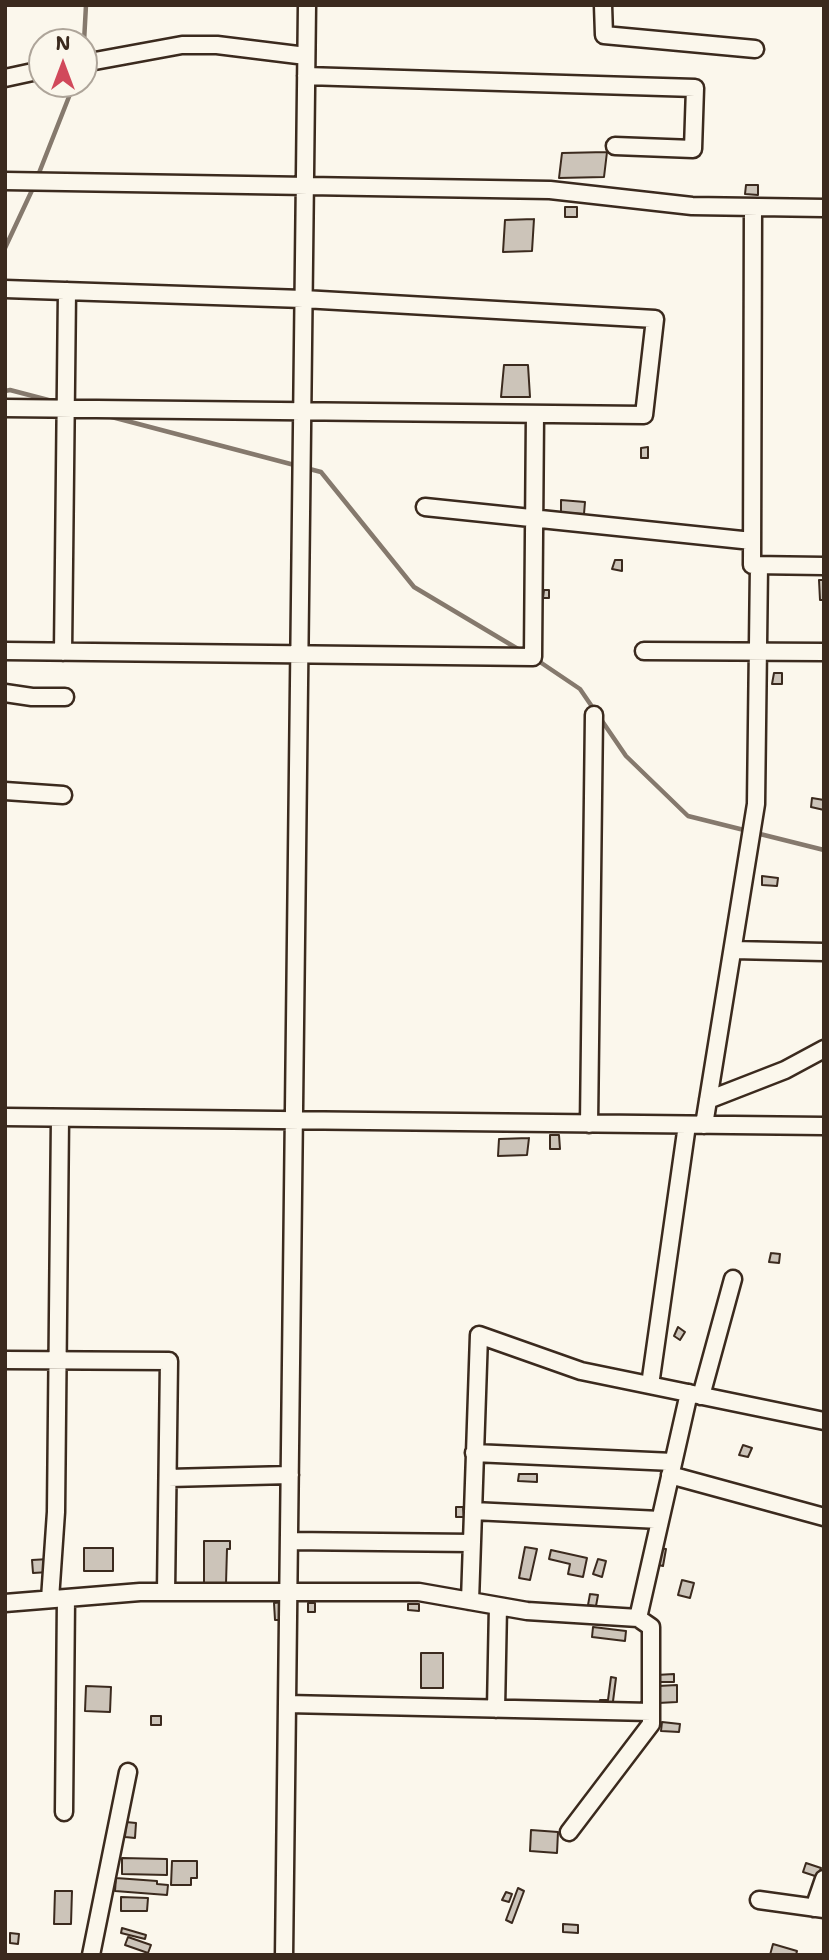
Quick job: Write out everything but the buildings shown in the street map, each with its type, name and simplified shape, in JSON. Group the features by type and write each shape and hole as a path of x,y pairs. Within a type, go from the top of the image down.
{"street":[{"path":"284,1955 307,5"},
{"path":"603,5 604,35 755,49"},
{"path":"98,60 182,45 218,45 306,56"},
{"path":"5,78 28,73"},
{"path":"306,76 695,88 693,149 615,146"},
{"path":"5,181 550,190 692,206 824,208"},
{"path":"752,207 752,565 824,566"},
{"path":"5,289 303,299 655,319 644,415 5,408"},
{"path":"63,652 67,291"},
{"path":"5,651 533,657 535,414"},
{"path":"425,507 752,541"},
{"path":"704,1125 756,804 759,565"},
{"path":"644,650 824,652"},
{"path":"5,693 32,697 65,697"},
{"path":"589,1124 594,715"},
{"path":"5,791 63,796"},
{"path":"733,950 824,951"},
{"path":"708,1100 785,1070 824,1049"},
{"path":"5,1117 824,1126"},
{"path":"60,1118 56,1512 64,1812"},
{"path":"650,1385 687,1125"},
{"path":"638,1618 671,1469 733,1279"},
{"path":"470,1601 479,1335 581,1371 824,1422"},
{"path":"5,1360 169,1362 166,1592"},
{"path":"474,1453 671,1469 824,1517"},
{"path":"167,1478 290,1475"},
{"path":"472,1511 660,1520"},
{"path":"289,1541 472,1543"},
{"path":"5,1603 140,1592 419,1592 527,1611 638,1618 651,1627 651,1724 569,1832"},
{"path":"496,1709 498,1606"},
{"path":"287,1704 651,1712"},
{"path":"91,1955 128,1772"},
{"path":"759,1900 819,1909 824,1879"}],"waterway":[{"path":"85,28 86,5"},
{"path":"37,178 68,98"},
{"path":"5,248 34,186"},
{"path":"5,391 56,402"},
{"path":"108,416 321,472 414,587 523,652"},
{"path":"537,660 580,689 595,711"},
{"path":"600,718 626,756 688,816 824,850"}]}
